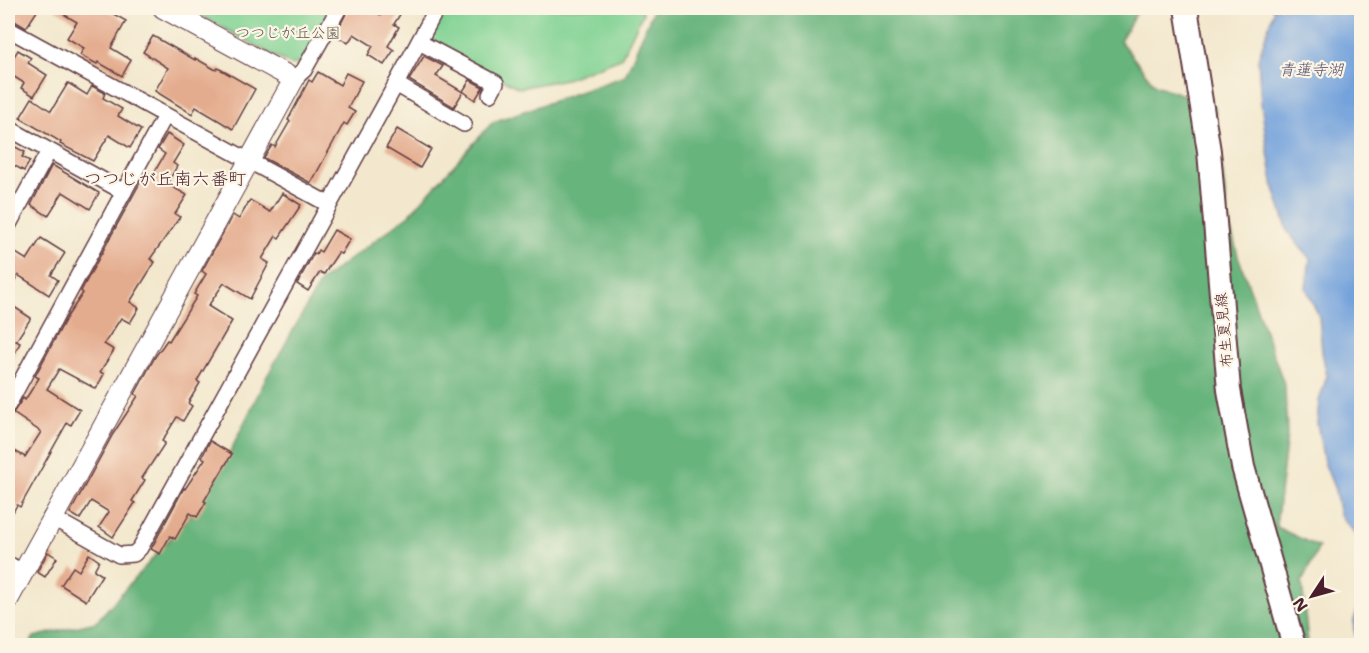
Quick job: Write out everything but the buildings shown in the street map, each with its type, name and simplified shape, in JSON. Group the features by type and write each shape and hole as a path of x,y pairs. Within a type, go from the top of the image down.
{"main road":[{"name":"布生夏見線","path":"1186,8 1209,150 1229,390 1243,467 1294,645"}],"street":[{"path":"163,8 294,79"},
{"path":"8,600 15,568 51,517 247,161 294,79 304,70 339,8"},
{"path":"51,517 119,555 134,554 140,548 437,8"},
{"path":"8,29 328,204"},
{"path":"419,42 496,83 490,94"},
{"path":"396,84 464,124"},
{"path":"8,405 165,116"},
{"path":"8,129 124,192"},
{"path":"8,226 49,151"}],"green space":[{"name":"つつじが丘公園","path":"187,8 331,8 302,62 291,65"},
{"path":"444,8 640,8 643,13 621,58 566,79 519,88 434,45 431,31"},
{"path":"654,8 1139,8 1120,41 1155,85 1215,106 1228,218 1238,256 1285,387 1287,435 1276,527 1319,547 1302,582 1308,645 29,646 34,637 96,622 187,520 220,473 266,378 321,281 409,215 493,122 625,76"}],"water":[{"name":"青蓮寺湖","path":"1271,8 1361,8 1361,541 1340,515 1335,490 1324,462 1317,423 1319,401 1327,376 1319,317 1306,288 1310,259 1288,232 1274,188 1261,103 1258,59 1274,10"},
{"path":"1361,605 1361,645 1359,645 1354,624 1355,615"}],"district":[{"name":"つつじが丘南六番町","path":"165,179"}]}
